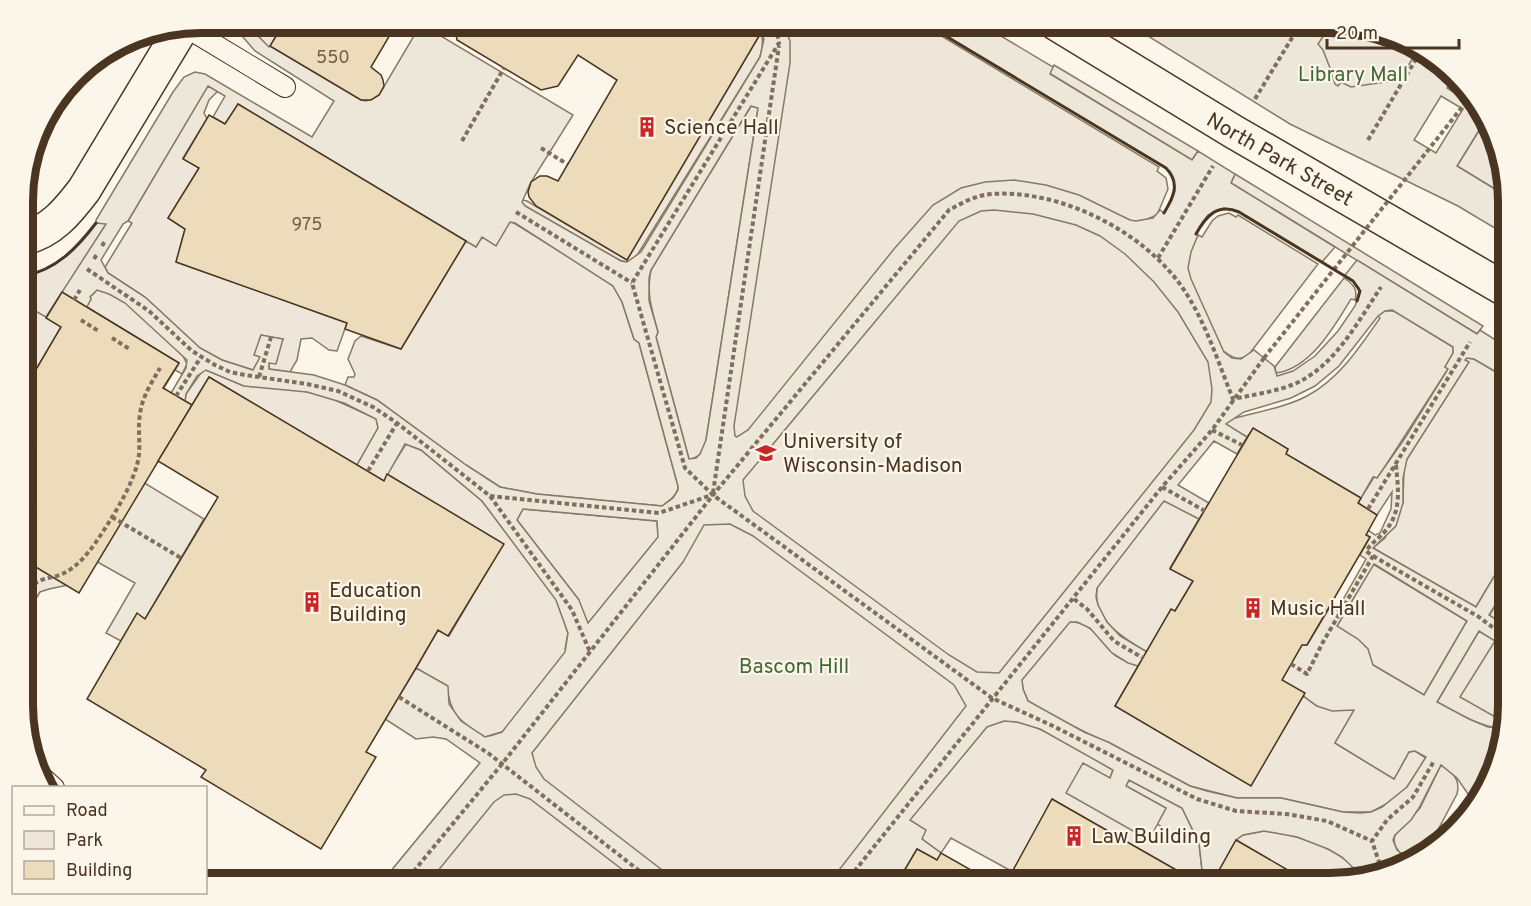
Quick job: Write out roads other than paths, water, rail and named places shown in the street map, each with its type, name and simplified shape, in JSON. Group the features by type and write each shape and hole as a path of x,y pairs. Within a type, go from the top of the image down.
{"street":[{"name":"North Park Street","path":"1073,33 1234,132 1498,285"},
{"path":"33,236 50,226 74,204 179,34"}],"lane":[{"path":"196,33 285,87"}],"place":[{"name":"Science Hall","path":"647,127"},
{"name":"University of Wisconsin-Madison","path":"766,453"},
{"name":"Education Building","path":"312,602"},
{"name":"Music Hall","path":"1253,608"},
{"name":"Law Building","path":"1074,836"}],"park label":[{"name":"Library Mall","path":"1353,74"},
{"name":"Bascom Hill","path":"794,666"}]}
